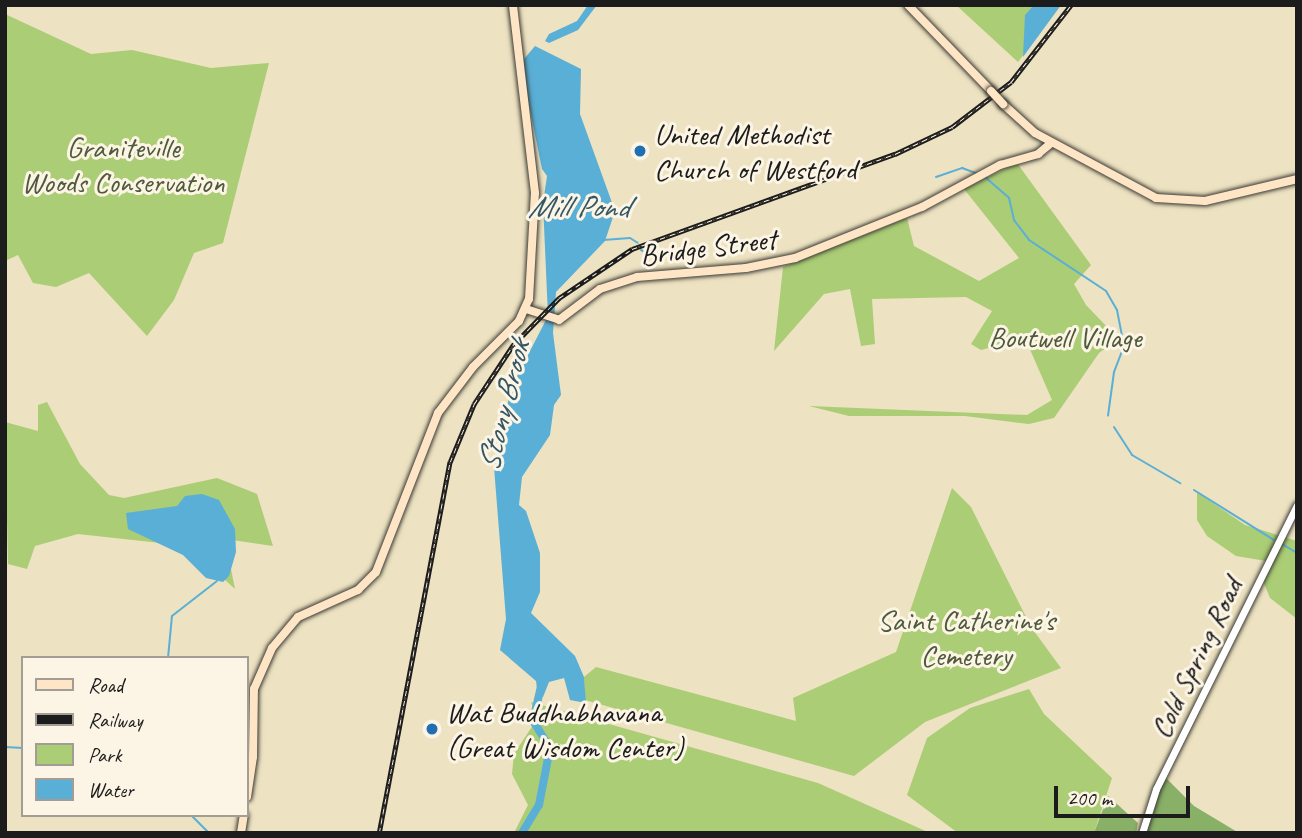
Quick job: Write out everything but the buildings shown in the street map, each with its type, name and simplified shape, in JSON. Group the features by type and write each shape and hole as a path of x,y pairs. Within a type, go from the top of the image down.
{"main road":[{"path":"248,790 253,757 254,689 272,648 298,617 358,590 376,572 438,413 526,309 536,201 513,5"},
{"path":"908,5 1023,125 1138,191 1170,201 1215,200 1297,179"},
{"name":"Bridge Street","path":"526,309 555,321 600,289 637,277 755,267 821,250 922,207 1000,165 1038,154 1051,143"}],"street":[{"name":"Cold Spring Road","path":"1142,833 1156,789 1297,505"}],"green space":[{"path":"956,5 1061,5 1018,62"},
{"name":"Graniteville Woods Conservation","path":"5,14 91,54 132,50 211,68 269,63 223,243 194,253 174,300 147,336 89,273 56,287 33,283 18,255 5,261"},
{"name":"Boutwell Village","path":"1017,163 1091,265 1074,284 1086,305 1109,329 1113,343 1099,353 1054,418 1029,424 965,416 849,416 809,406 1027,415 1052,400 1025,338 981,350 971,344 992,311 966,297 872,299 875,344 861,346 850,289 824,294 774,351 783,267 907,218 914,246 979,281 1019,258 964,189"},
{"path":"47,402 80,464 109,495 124,498 217,478 257,494 273,546 225,539 235,589 188,546 78,534 35,546 27,569 8,564 5,422 38,431 38,405"},
{"name":"Saint Catherine's Cemetery","path":"952,488 971,507 1031,627 1061,668 925,722 854,776 585,700 584,677 596,667 796,721 793,698 896,652"},
{"path":"1197,492 1245,525 1297,541 1297,619 1270,598 1263,581 1272,562 1236,556 1207,536 1197,520"},
{"path":"1029,689 1044,714 1112,778 1094,833 958,833 907,795 927,738 970,708"},
{"path":"531,702 818,783 930,833 514,833 528,805 512,774 514,754 537,719"},
{"path":"1163,775 1194,806 1239,833 1142,833"},
{"path":"1108,796 1138,823 1136,833 1094,833"}],"water":[{"path":"588,5 597,5 578,30 549,43 545,41 549,34 577,21"},
{"path":"1034,5 1061,5 1023,57 1025,15"},
{"name":"Mill Pond","path":"535,46 581,69 580,114 615,211 605,241 556,292 553,333 561,395 554,405 550,435 522,477 519,505 526,511 540,553 540,592 531,613 575,656 584,677 586,703 570,700 564,678 549,682 543,697 538,696 536,681 500,650 506,619 494,467 511,388 548,316 543,203 547,176 542,169 522,71 524,59"},
{"path":"202,494 219,500 235,529 236,552 229,576 223,582 206,578 183,555 128,529 126,513 177,506 185,496"}],"waterway":[{"path":"936,177 962,168 976,173"},
{"path":"985,177 1009,198 1014,220 1029,240 1106,291 1117,310 1124,346 1114,372 1108,416"},
{"path":"603,240 630,238 638,243"},
{"path":"641,250 649,254 688,250"},
{"path":"1114,427 1132,455 1180,483"},
{"path":"1194,490 1274,540"},
{"path":"1282,544 1297,553"},
{"path":"168,656 172,616 217,581"},
{"name":"Stony Brook","path":"522,833 539,805 550,748 533,721 541,687"},
{"path":"5,747 21,748"},
{"path":"193,817 209,833"}],"railway":[{"path":"379,833 450,462 474,404 513,345 559,298 632,249 895,154 952,127 1011,82 1071,5"}],"place":[{"name":"United Methodist Church of Westford","path":"640,151"},
{"name":"Wat Buddhabhavana (Great Wisdom Center)","path":"432,729"}]}
